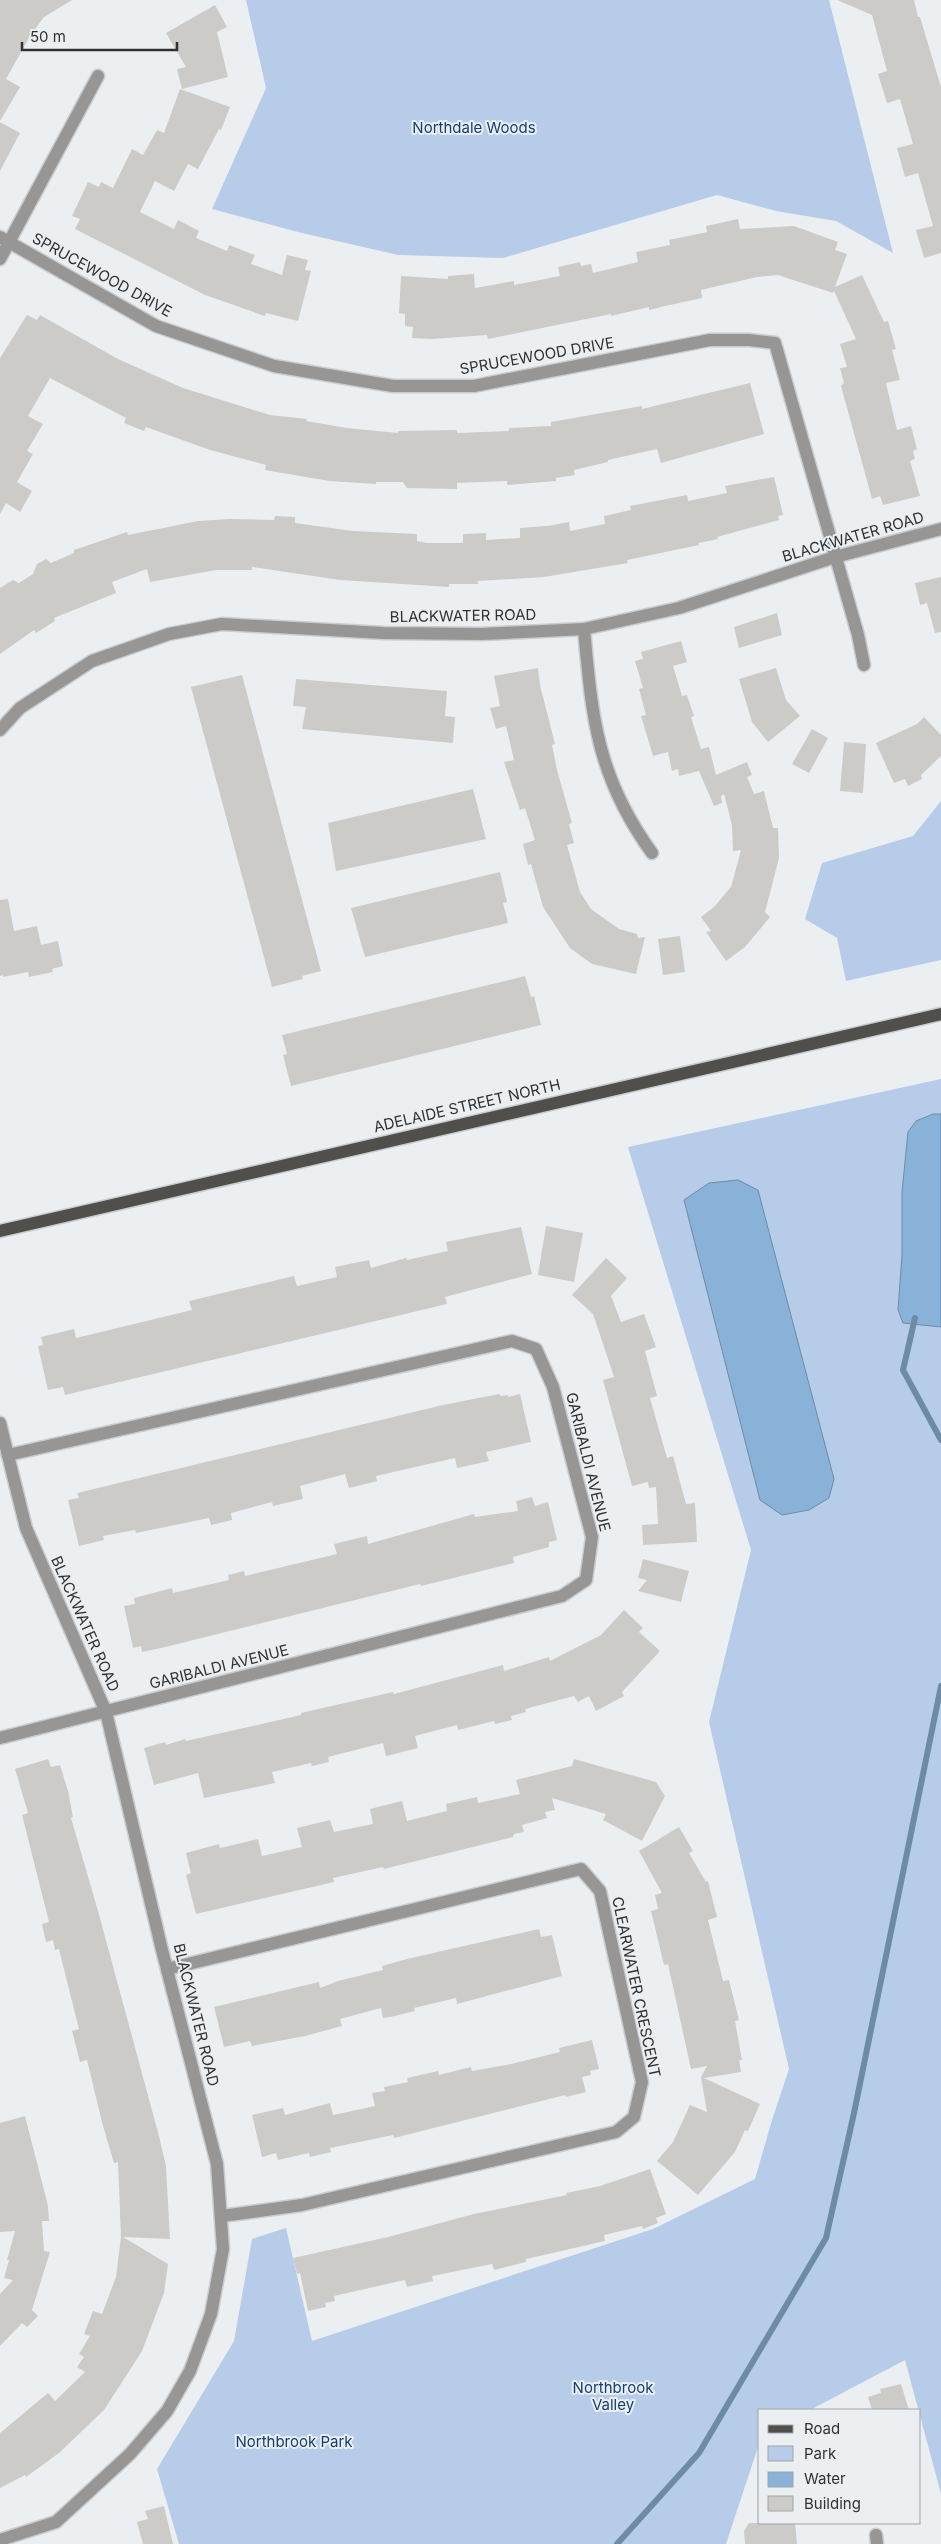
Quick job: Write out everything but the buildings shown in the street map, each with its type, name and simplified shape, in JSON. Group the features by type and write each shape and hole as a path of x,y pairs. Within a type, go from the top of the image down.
{"main road":[{"name":"ADELAIDE STREET NORTH","path":"0,1231 941,1014"}],"street":[{"path":"0,259 5,240 98,76"},
{"name":"SPRUCEWOOD DRIVE","path":"5,240 156,326 274,366 393,386 474,386 710,340 749,340 775,343 858,634 864,665"},
{"name":"BLACKWATER ROAD","path":"0,730 20,708 92,661 169,634 222,624 383,633 482,634 584,629 679,608 835,557 941,529"},
{"path":"584,629 593,720 604,765 631,823 652,852"},
{"name":"GARIBALDI AVENUE","path":"0,1738 562,1596 586,1580 592,1537 553,1387 536,1349 512,1341 8,1455"},
{"name":"BLACKWATER ROAD","path":"0,1423 26,1528 106,1712 217,2164 223,2249 211,2314 190,2371 167,2411 130,2454 56,2522 0,2540"},
{"name":"CLEARWATER CRESCENT","path":"168,1969 581,1869 600,1891 642,2082 634,2117 616,2132 302,2204 222,2216"}],"green space":[{"name":"Northdale Woods","path":"246,0 829,0 893,253 836,221 776,211 717,195 503,258 398,255 298,232 212,209 266,88"},
{"path":"941,801 941,960 846,981 837,938 805,919 822,863 913,836"},
{"name":"Northbrook Valley","path":"941,1079 941,2494 921,2420 921,2409 918,2409 905,2360 812,2409 758,2409 758,2447 726,2544 179,2544 157,2469 234,2341 252,2239 286,2228 312,2341 653,2229 755,2179 789,2069 709,1722 751,1550 628,1147"}],"water":[{"path":"933,1114 941,1114 941,1327 903,1323 898,1310 902,1255 902,1192 908,1132 916,1121"},
{"path":"738,1180 758,1190 834,1479 829,1498 809,1510 782,1515 760,1500 684,1200 709,1183"}],"waterway":[{"path":"915,1318 903,1370 941,1440"},
{"path":"617,2544 699,2453 826,2238 854,2113 941,1686"}],"park label":[{"name":"Northbrook Park","path":"294,2442"}]}
